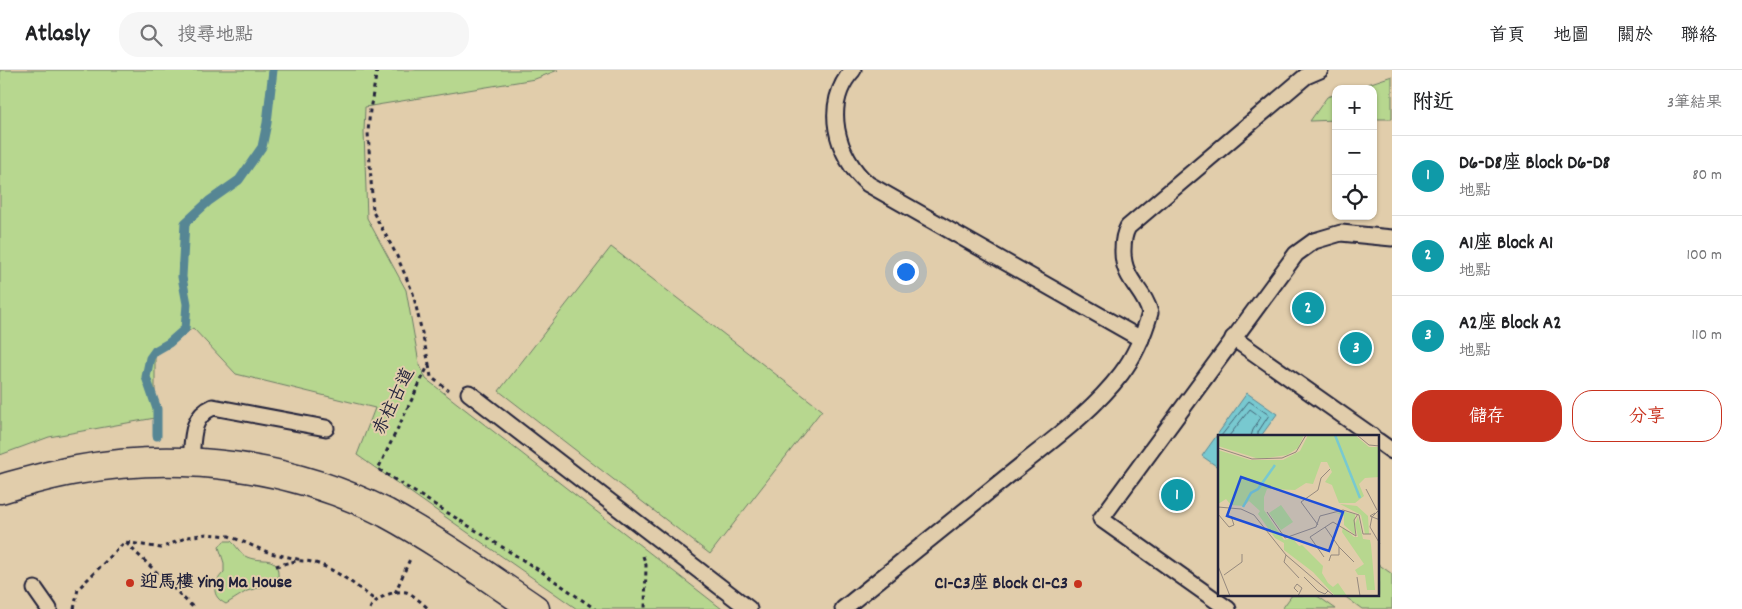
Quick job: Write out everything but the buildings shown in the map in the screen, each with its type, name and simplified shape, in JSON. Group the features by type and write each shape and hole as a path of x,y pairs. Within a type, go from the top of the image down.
{"street":[{"path":"0,489 51,475 102,466 160,461 252,468 317,484 385,513 423,534 535,609"}],"lane":[{"path":"853,70 840,87 836,116 839,140 844,153 860,177 868,184 1141,339"},
{"path":"843,609 1092,407 1122,373 1141,339 1150,313 1130,278 1123,260 1123,243 1128,227 1306,76 1320,70"},
{"path":"1228,609 1101,519 1296,254 1314,241 1341,233 1392,238"},
{"path":"1233,338 1371,435"},
{"path":"468,393 748,609"},
{"path":"191,462 196,421 203,412 213,407 326,428"},
{"path":"1380,442 1392,451"},
{"path":"35,589 50,609"}],"path":[{"name":"赤柱古道","path":"377,70 368,132 374,212 413,292 429,364 378,469 542,572 595,609"},
{"path":"125,542 161,548 188,537 207,534 229,536 270,553 317,562 376,601"},
{"path":"74,609 78,589 125,542"},
{"path":"125,542 195,609"},
{"path":"395,593 414,551"},
{"path":"276,566 302,560"},
{"path":"370,609 380,598 395,593 407,592 423,607 429,609"}],"green space":[{"path":"0,70 558,70 535,79 365,107 367,218 406,290 419,363 426,379 722,609 577,609 357,455 375,408 236,374 193,328 155,356 155,418 49,437 0,455"},
{"path":"1392,76 1392,119 1377,119 1377,85 1365,85"},
{"path":"1332,95 1332,120 1310,121 1327,97"},
{"path":"611,247 822,410 710,554 499,391"},
{"path":"224,541 231,541 245,556 273,562 278,571 278,580 272,584 247,591 226,604 221,601 215,593 215,589 217,581 224,572 224,563 219,547"},
{"path":"1380,565 1392,574 1392,609 1362,609 1344,596 1380,596"},
{"path":"1291,596 1317,596 1336,609 1282,609"}],"water":[{"path":"1247,393 1277,414 1262,435 1218,435 1218,467 1202,456"}],"waterway":[{"path":"157,436 157,409 146,377 150,358 155,351 169,343 185,329 187,304 182,277 185,223 209,201 239,180 262,147 267,123 273,70"}],"place":[{"name":"A1座 Block A1","path":"1308,308"},
{"name":"A2座 Block A2","path":"1356,348"},
{"name":"D6-D8座 Block D6-D8","path":"1177,495"},
{"name":"迎馬樓 Ying Ma House","path":"130,583"},
{"name":"C1-C3座 Block C1-C3","path":"1078,584"}]}
